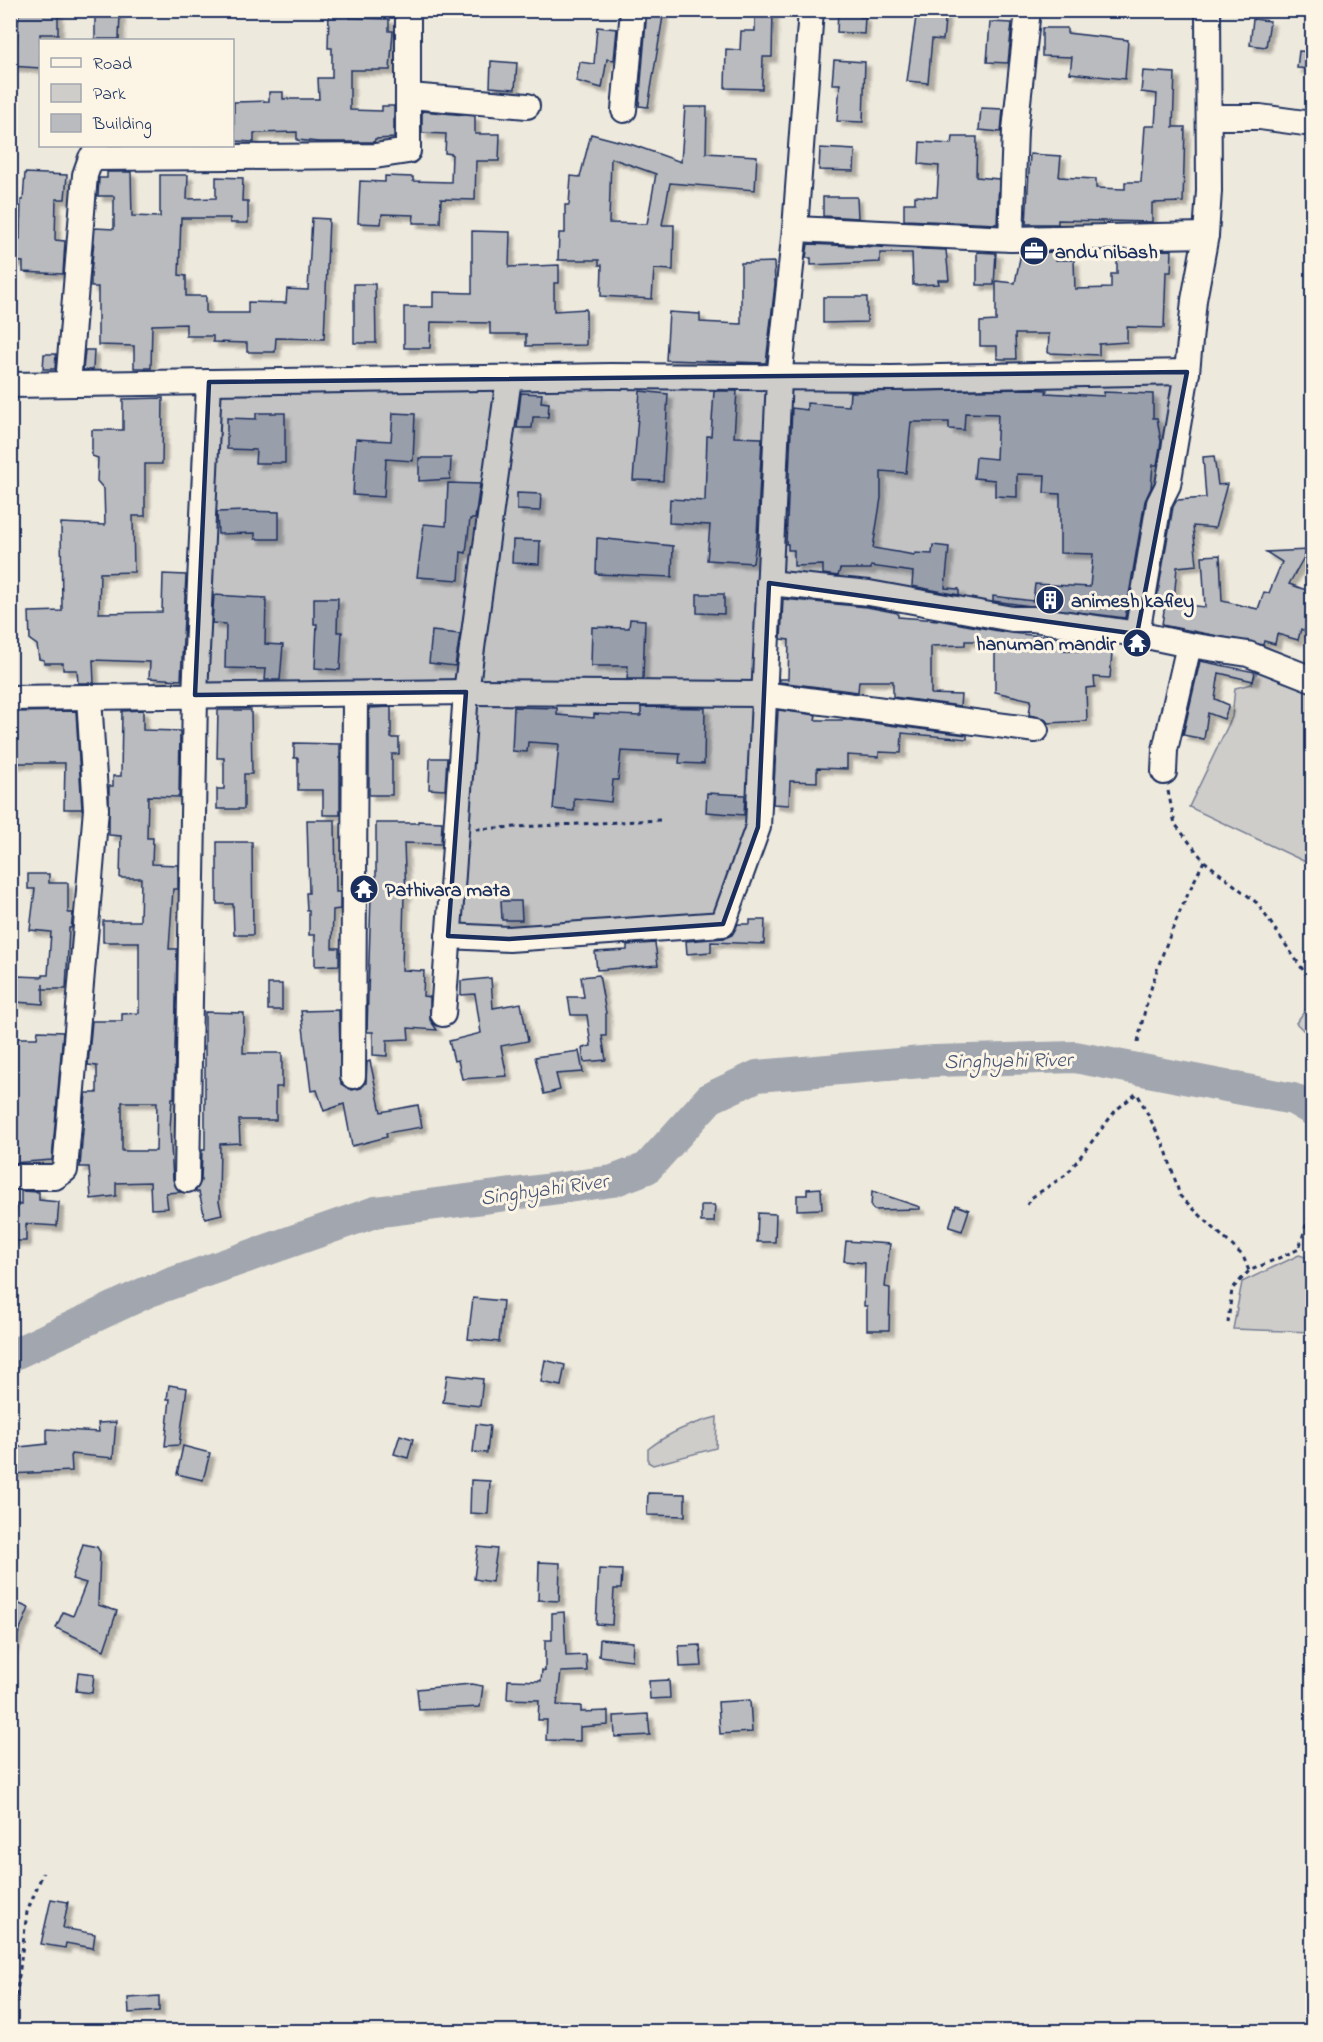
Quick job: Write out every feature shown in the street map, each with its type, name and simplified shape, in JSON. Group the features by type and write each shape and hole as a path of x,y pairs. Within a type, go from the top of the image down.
{"street":[{"path":"68,384 85,175 91,158 375,156 408,151 410,96 408,10"},
{"path":"624,110 633,10"},
{"path":"448,936 508,939 723,924 758,827 762,694 780,379 795,229 812,10"},
{"path":"1011,239 1015,130 1028,10"},
{"path":"1137,634 1159,503 1168,485 1187,372 1194,300 1206,235 1209,117 1206,11"},
{"path":"410,96 527,106"},
{"path":"1209,117 1260,117 1312,124"},
{"path":"795,229 1011,239 1206,235"},
{"path":"10,385 611,376 780,379 1187,372"},
{"path":"443,1014 466,692 508,378"},
{"path":"187,1180 195,695 209,381"},
{"path":"769,582 869,594 1012,620 1033,620 1137,634 1248,654 1312,679"},
{"path":"1164,772 1165,750 1189,645"},
{"path":"10,698 466,692 762,694 1036,730"},
{"path":"353,1076 355,694"},
{"path":"10,1177 55,1177 65,1170 96,809 90,697"}],"path":[{"path":"1164,772 1175,824 1204,861 1257,903 1312,983"},
{"path":"456,830 660,820"},
{"path":"1138,1042 1145,1004 1167,939 1204,861"},
{"path":"1027,1205 1031,1198 1067,1174 1116,1110 1137,1093 1166,1150 1180,1196 1244,1256 1249,1271"},
{"path":"1228,1323 1232,1289 1249,1271 1299,1249 1310,1212"},
{"path":"12,2031 27,1912 43,1874"}],"highlighted area":[{"path":"1187,372 1137,634 769,583 758,827 723,924 509,939 448,936 466,692 195,695 209,382"}],"green space":[{"path":"1262,663 1312,684 1312,865 1189,807 1232,717 1235,688 1251,684"},
{"path":"1312,1001 1312,1039 1296,1023"},
{"path":"1299,1255 1312,1259 1312,1332 1233,1329 1242,1282"},
{"path":"717,1417 716,1448 653,1465 648,1462 648,1449 656,1443 681,1429"}],"building":[{"path":"19,10 58,10 58,34 40,34 39,68 10,66 10,43 17,44"},
{"path":"647,10 664,10 648,107 639,106"},
{"path":"755,10 773,10 772,57 763,57 762,89 725,88 726,49 740,50 741,31 755,31"},
{"path":"838,10 861,10 860,17 865,17 864,34 837,32"},
{"path":"917,10 946,10 943,40 932,39 928,83 907,81"},
{"path":"329,12 350,14 350,18 389,19 389,31 393,31 390,70 350,70 350,110 382,111 382,106 394,106 394,138 375,139 374,142 319,142 297,140 297,132 254,133 254,142 234,141 234,102 269,101 269,92 283,92 283,99 319,99 318,78 332,78 332,48 328,48"},
{"path":"95,14 120,14 119,39 95,39"},
{"path":"1253,19 1270,21 1266,47 1250,45"},
{"path":"990,22 1012,23 1008,63 987,62"},
{"path":"597,27 617,29 614,60 607,59 602,88 576,81 580,62 594,64"},
{"path":"1042,28 1067,28 1067,33 1128,40 1125,79 1070,73 1072,57 1042,56"},
{"path":"1299,51 1312,52 1311,69 1297,68"},
{"path":"834,60 865,62 863,122 837,121 840,84 832,84"},
{"path":"491,61 517,63 515,89 490,87"},
{"path":"1143,71 1175,73 1173,127 1185,127 1183,202 1152,203 1152,222 1058,220 1058,224 1026,224 1030,154 1061,156 1059,177 1096,179 1096,188 1125,189 1125,182 1141,182 1145,126 1155,126 1157,94 1141,92"},
{"path":"685,107 707,107 706,153 757,156 755,190 670,183 662,225 674,225 673,270 654,269 652,299 601,296 602,265 599,265 599,260 558,260 559,233 565,233 565,205 569,205 571,176 580,177 591,134 633,145 681,162","holes":["611,158 656,174 647,224 609,223"]},
{"path":"981,108 1003,109 1001,132 979,130"},
{"path":"422,111 475,116 475,134 500,134 499,161 476,161 475,200 441,199 440,223 413,223 414,215 382,214 381,224 358,223 360,181 385,182 385,176 413,177 413,181 451,182 452,154 445,153 446,134 422,133"},
{"path":"953,137 977,137 976,177 999,179 997,224 904,220 904,203 915,203 915,196 937,197 939,166 919,164 920,142 952,144"},
{"path":"820,148 855,150 854,171 819,170"},
{"path":"107,172 131,172 132,216 160,217 160,175 188,175 187,199 216,198 216,177 243,178 242,201 248,201 248,223 230,223 230,218 181,218 179,275 186,276 186,296 206,296 206,313 248,313 248,302 286,303 287,289 308,290 312,218 329,219 324,339 276,338 275,352 247,352 247,343 213,342 213,336 186,336 186,324 152,325 151,368 134,368 134,346 98,345 98,287 91,287 91,275 95,228 114,229 114,196 98,196 99,178 107,178"},
{"path":"25,173 67,175 65,199 56,199 55,240 65,241 63,274 23,272 23,262 11,261 12,238 20,239 21,200 23,200"},
{"path":"823,197 857,197 858,218 823,216"},
{"path":"472,231 510,232 509,267 559,265 559,283 554,283 554,311 586,309 586,345 526,346 526,334 490,334 490,323 431,322 430,348 404,348 404,307 433,307 433,292 472,293"},
{"path":"808,244 946,250 949,280 938,280 939,284 913,285 912,253 880,253 880,262 811,265 811,258 806,258"},
{"path":"1172,250 1171,272 1166,272 1164,328 1127,327 1127,342 1099,344 1099,355 1048,353 1049,334 1015,334 1016,359 997,359 997,346 980,346 980,322 996,321 996,281 1015,283 1021,253 1056,252 1055,260 1074,260 1075,289 1111,288 1111,274 1117,274 1117,251"},
{"path":"977,252 996,253 994,285 977,285"},
{"path":"774,262 775,284 766,363 666,360 669,312 700,314 700,322 741,324 741,263"},
{"path":"354,284 375,284 376,343 354,343"},
{"path":"823,297 867,297 867,322 823,323"},
{"path":"85,350 94,350 93,370 83,370"},
{"path":"44,354 56,354 55,369 43,369"},
{"path":"1047,390 1046,393 1104,396 1104,392 1153,394 1153,418 1157,418 1161,442 1157,465 1153,465 1151,488 1145,501 1125,618 993,601 993,596 1033,601 1035,584 1090,587 1093,554 1060,553 1060,494 1044,493 1045,475 1017,474 1017,497 995,496 995,480 974,478 976,457 996,459 998,414 965,413 964,430 949,429 949,422 911,422 906,473 881,471 881,498 873,548 915,555 915,553 932,554 933,545 949,547 945,588 959,589 959,595 912,586 913,572 871,566 871,569 840,569 838,576 823,574 823,565 794,566 794,550 788,550 788,544 786,544 792,408 807,410 807,403 849,406 850,392"},
{"path":"640,391 668,394 663,481 633,480"},
{"path":"714,391 737,391 734,437 762,438 757,536 753,563 707,560 710,525 669,523 670,499 705,501 707,436 711,436"},
{"path":"521,393 542,394 541,402 549,403 548,417 533,417 532,428 517,428"},
{"path":"163,398 162,464 145,464 145,516 133,516 134,572 100,573 99,613 162,612 163,574 186,575 181,680 149,678 150,662 93,660 94,683 78,683 77,670 63,670 63,663 44,663 44,660 39,659 37,645 30,640 29,612 62,611 61,523 105,525 104,489 97,481 98,458 92,456 92,430 123,430 123,399"},
{"path":"256,413 285,413 285,463 255,463 256,450 227,449 227,418 256,419"},
{"path":"393,413 415,414 413,461 386,459 384,497 353,495 356,439 391,441"},
{"path":"1214,456 1218,485 1227,484 1215,528 1193,526 1197,565 1177,567 1174,600 1157,598 1173,507 1177,500 1206,498 1203,457"},
{"path":"419,458 451,458 450,479 419,481"},
{"path":"448,483 480,484 475,519 470,519 466,553 461,552 459,580 417,577 424,524 446,526"},
{"path":"517,493 541,494 540,511 517,510"},
{"path":"217,512 279,512 279,539 255,539 255,533 218,534"},
{"path":"597,538 673,546 672,577 596,574"},
{"path":"513,540 540,541 539,564 512,563"},
{"path":"1308,550 1289,584 1312,592 1312,635 1301,629 1298,640 1277,634 1275,644 1264,641 1263,645 1162,625 1165,603 1205,607 1202,556 1220,555 1222,601 1258,609 1264,592 1269,593 1282,562 1266,552"},
{"path":"697,594 724,594 724,614 697,613"},
{"path":"214,595 266,598 265,644 283,645 280,680 265,680 266,669 225,668 226,624 212,623"},
{"path":"314,598 338,598 337,632 342,632 340,670 315,668 317,624 314,624"},
{"path":"783,599 867,607 898,613 898,617 938,620 1010,633 1064,638 1063,650 1112,653 1110,678 1094,677 1095,687 1086,688 1087,721 1048,723 1044,718 1029,715 1031,700 995,692 995,641 965,641 965,645 931,646 931,694 961,695 960,706 893,697 893,681 859,681 858,692 779,682 779,679 788,679 789,640 781,639"},
{"path":"630,619 645,620 643,679 627,679 628,666 591,666 592,627 629,628"},
{"path":"432,631 460,634 455,666 429,663"},
{"path":"1200,661 1255,672 1253,681 1219,673 1215,699 1229,705 1224,719 1208,713 1204,739 1183,735"},
{"path":"391,707 391,738 399,738 399,754 392,754 392,795 369,795 369,708"},
{"path":"514,707 557,708 557,715 594,718 594,714 641,716 641,707 705,708 704,764 679,763 680,754 621,751 618,780 613,780 611,802 574,798 574,811 553,809 559,744 528,742 527,752 512,751"},
{"path":"143,710 143,730 180,731 179,797 148,796 147,838 153,838 152,864 178,865 178,889 173,889 169,949 177,949 174,1098 172,1098 170,1129 173,1180 180,1192 166,1193 168,1208 151,1209 150,1182 116,1183 116,1196 91,1199 89,1167 80,1167 86,1093 97,1093 97,1066 88,1065 92,1021 122,1021 122,1014 139,1013 139,942 103,942 103,921 140,921 141,878 120,878 121,836 109,835 109,786 113,786 113,776 121,776 122,711","holes":["122,1102 157,1102 156,1151 122,1151"]},
{"path":"218,710 251,710 252,774 244,774 244,809 217,809 217,789 224,789 224,758 217,758"},
{"path":"778,710 816,715 815,720 849,720 967,735 967,739 902,733 901,753 879,752 879,757 847,755 847,769 817,768 817,782 790,781 789,805 773,804"},
{"path":"76,711 82,809 64,809 65,763 10,763 10,712"},
{"path":"294,743 340,744 340,815 323,815 323,790 298,790 298,758 294,758"},
{"path":"430,758 447,758 445,790 429,789"},
{"path":"707,793 745,795 744,815 706,812"},
{"path":"307,820 335,820 336,892 340,892 340,909 333,910 332,948 339,948 339,965 315,966 315,935 309,935 306,893 309,893"},
{"path":"418,821 442,822 441,844 404,843 406,896 404,896 402,970 424,971 423,996 430,997 430,1020 437,1030 408,1028 409,1039 387,1040 387,1056 373,1055 373,1032 367,1032 371,895 376,896 376,823 418,823"},
{"path":"217,842 252,842 253,935 234,935 233,904 217,904"},
{"path":"28,874 49,874 49,883 68,883 68,913 73,913 71,928 69,928 66,989 43,989 43,1004 15,1002 17,976 43,977 43,975 48,975 51,932 30,930 35,889 28,889"},
{"path":"501,901 521,901 522,920 502,920"},
{"path":"750,920 765,920 764,944 711,942 711,952 687,954 686,941 725,938 732,935 738,924 750,924"},
{"path":"655,943 658,965 597,970 595,952 627,950 627,945"},
{"path":"599,975 606,1013 606,1036 602,1036 606,1060 584,1062 582,1048 591,1046 587,1015 571,1015 568,997 584,997 581,977"},
{"path":"491,978 493,1008 521,1003 528,1041 501,1046 507,1076 462,1079 458,1060 454,1061 449,1041 481,1033 475,994 461,995 461,981"},
{"path":"268,984 282,984 282,1010 268,1010"},
{"path":"339,1010 341,1084 352,1090 361,1088 366,1083 367,1062 370,1061 381,1112 418,1105 422,1127 386,1133 387,1137 352,1146 344,1104 324,1111 317,1090 311,1091 301,1011"},
{"path":"205,1012 244,1013 243,1053 282,1053 282,1087 276,1087 276,1120 239,1120 240,1143 220,1144 219,1202 222,1214 205,1218 199,1192 195,1192 201,1181 202,1150 205,1150"},
{"path":"38,1031 63,1032 52,1160 12,1163 10,1038 37,1038"},
{"path":"579,1051 583,1072 556,1074 560,1090 544,1094 535,1057"},
{"path":"821,1188 822,1209 797,1210 797,1195 807,1195 807,1189"},
{"path":"21,1191 39,1192 39,1200 59,1202 57,1226 26,1224 26,1241 10,1241 10,1214 16,1213 17,1204 21,1205"},
{"path":"872,1191 920,1207 920,1209 874,1210 871,1207"},
{"path":"701,1205 715,1205 714,1222 701,1222"},
{"path":"956,1205 969,1210 962,1231 949,1227"},
{"path":"758,1213 776,1214 775,1242 757,1242"},
{"path":"846,1241 890,1244 885,1287 890,1288 889,1330 867,1330 867,1306 864,1306 865,1263 844,1261"},
{"path":"473,1298 503,1301 499,1342 468,1339"},
{"path":"545,1360 565,1365 561,1386 541,1382"},
{"path":"447,1375 483,1379 480,1406 443,1402"},
{"path":"169,1385 187,1388 179,1445 165,1446 170,1399 167,1399"},
{"path":"116,1422 113,1458 71,1454 72,1471 10,1474 10,1448 47,1444 47,1429 99,1432 98,1423"},
{"path":"476,1424 490,1426 487,1453 473,1452"},
{"path":"400,1435 413,1439 408,1458 394,1454"},
{"path":"183,1446 210,1453 203,1480 177,1474"},
{"path":"471,1480 490,1481 488,1514 470,1513"},
{"path":"648,1493 685,1494 685,1516 647,1515"},
{"path":"83,1544 97,1547 100,1552 98,1605 117,1611 104,1650 56,1628 63,1612 73,1616 86,1583 72,1579"},
{"path":"478,1547 497,1549 492,1582 474,1579"},
{"path":"539,1562 560,1563 559,1601 538,1600"},
{"path":"599,1569 622,1570 621,1589 614,1589 612,1625 596,1624"},
{"path":"10,1600 29,1608 11,1651 10,1651"},
{"path":"564,1612 566,1656 586,1655 587,1671 561,1672 557,1705 581,1706 581,1712 608,1711 608,1725 580,1727 580,1741 546,1740 547,1720 538,1720 539,1700 507,1699 508,1680 541,1681 542,1670 545,1671 545,1640 552,1640 552,1613"},
{"path":"600,1639 633,1642 632,1660 599,1656"},
{"path":"700,1645 702,1666 680,1667 679,1646"},
{"path":"78,1672 94,1674 92,1693 76,1691"},
{"path":"669,1680 670,1698 650,1699 649,1681"},
{"path":"471,1684 483,1686 480,1707 419,1710 417,1689"},
{"path":"750,1700 752,1732 720,1734 718,1702"},
{"path":"648,1714 650,1735 615,1737 614,1716"},
{"path":"51,1899 68,1902 63,1928 95,1934 93,1948 66,1943 65,1948 41,1944"},
{"path":"159,1996 159,2011 129,2013 128,1998"}],"waterway":[{"name":"Singhyahi River","path":"10,1356 147,1292 375,1212 613,1181 647,1168 710,1098 757,1076 934,1061 1075,1057 1293,1099 1312,1110"}],"place":[{"name":"andu nibash","path":"1034,251"},
{"name":"animesh kafley","path":"1050,600"},
{"name":"hanuman mandir","path":"1137,643"},
{"name":"Pathivara mata","path":"364,889"}]}
